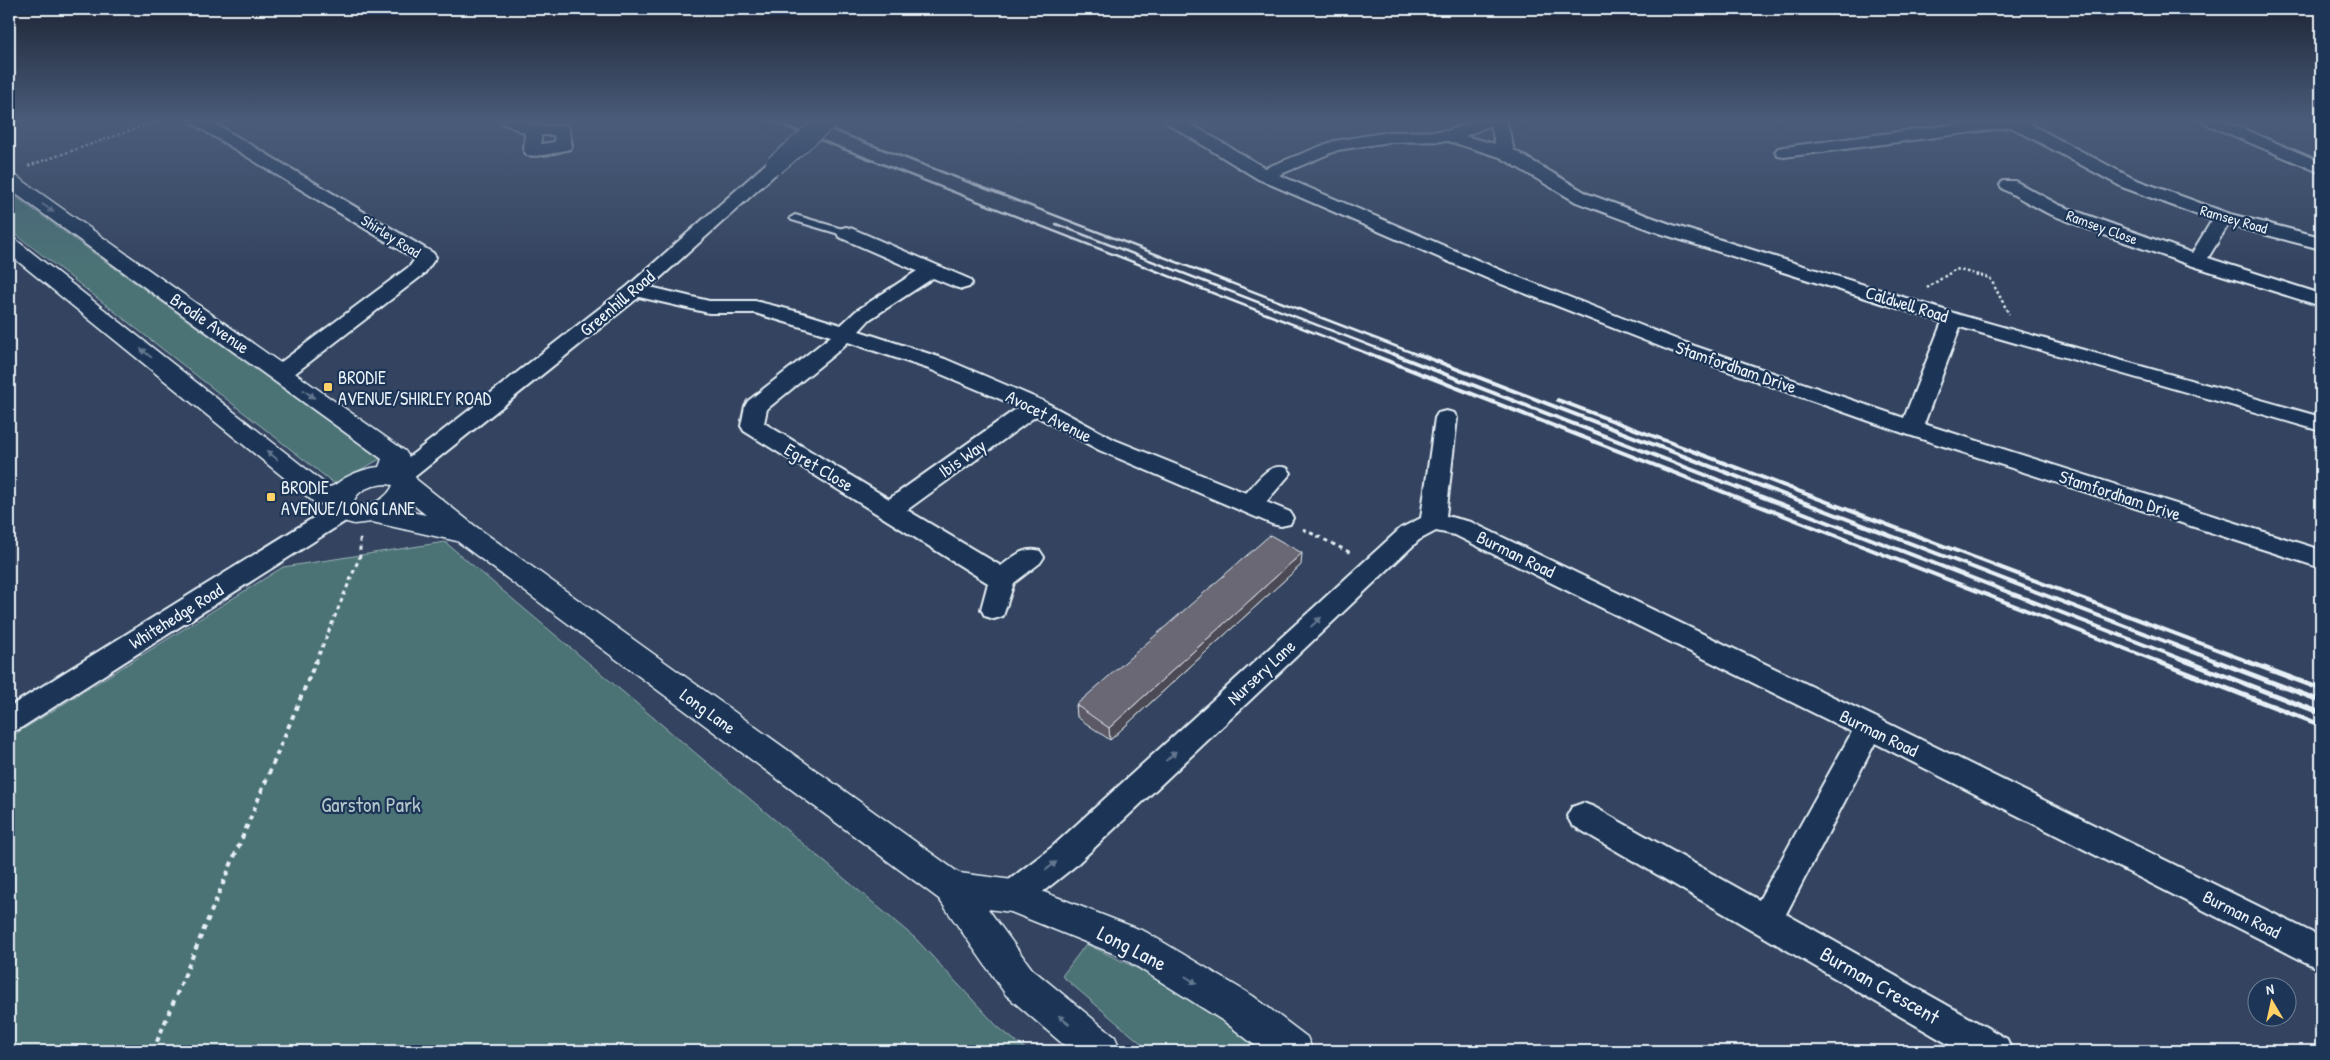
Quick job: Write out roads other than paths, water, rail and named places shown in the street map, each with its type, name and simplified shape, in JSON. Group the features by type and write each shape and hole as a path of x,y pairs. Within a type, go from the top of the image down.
{"street":[{"name":"Shirley Road","path":"280,169 426,257 417,270 281,373"},
{"name":"Greenhill Road","path":"398,479 636,290 770,169"},
{"name":"Stamfordham Drive","path":"1255,169 1516,283 1676,346 1911,428 2321,559"},
{"path":"1264,175 1277,169"},
{"name":"Caldwell Road","path":"1534,169 1582,198 1666,229 1953,319 2321,424"},
{"name":"Ramsey Road","path":"2104,169 2128,183 2224,218 2321,243"},
{"name":"Brodie Avenue","path":"18,173 281,373 396,457 398,479"},
{"name":"Ramsey Close","path":"2009,185 2054,209 2197,261 2321,300"},
{"path":"2197,261 2224,218"},
{"path":"846,233 962,283"},
{"path":"9,244 323,496 354,509 392,505 400,498 398,479 368,478 357,482 354,509"},
{"path":"845,334 863,315 932,270"},
{"name":"Avocet Avenue","path":"636,290 709,307 755,307 792,316 937,364 1035,406 1107,445 1281,518"},
{"path":"1911,428 1953,319"},
{"name":"Egret Close","path":"845,334 829,349 756,406 752,426 1002,579"},
{"name":"Ibis Way","path":"890,510 1035,406"},
{"path":"1433,522 1446,418"},
{"path":"1250,504 1279,473"},
{"name":"Long Lane","path":"398,479 464,534 952,888 1020,982 1101,1051"},
{"name":"Long Lane","path":"354,509 464,534"},
{"name":"Whitehedge Road","path":"9,721 354,509"},
{"name":"Nursery Lane","path":"1013,896 1062,857 1410,534 1433,522"},
{"name":"Burman Road","path":"1433,522 1462,528 1869,728 2321,954"},
{"path":"994,609 1002,579 1031,558"},
{"path":"1766,919 1869,728"},
{"name":"Burman Crescent","path":"1584,816 1994,1051"},
{"name":"Long Lane","path":"952,888 1013,896 1133,944 1239,1009 1293,1051"}],"lane":[{"path":"795,218 846,233"}],"railway":[{"path":"896,169 1374,356"},
{"path":"936,169 1421,356"},
{"path":"1056,224 1397,356"},
{"path":"1370,354 2159,662"},
{"path":"1393,354 2189,662"},
{"path":"1418,354 2219,662"},
{"path":"1558,400 2250,662"},
{"path":"2156,661 2321,725"},
{"path":"2186,661 2321,713"},
{"path":"2216,661 2321,701"},
{"path":"2246,661 2321,689"}],"place":[{"name":"BRODIE AVENUE/SHIRLEY ROAD","path":"328,387"},
{"name":"BRODIE AVENUE/LONG LANE","path":"271,497"}],"park label":[{"name":"Garston Park","path":"371,804"}]}
